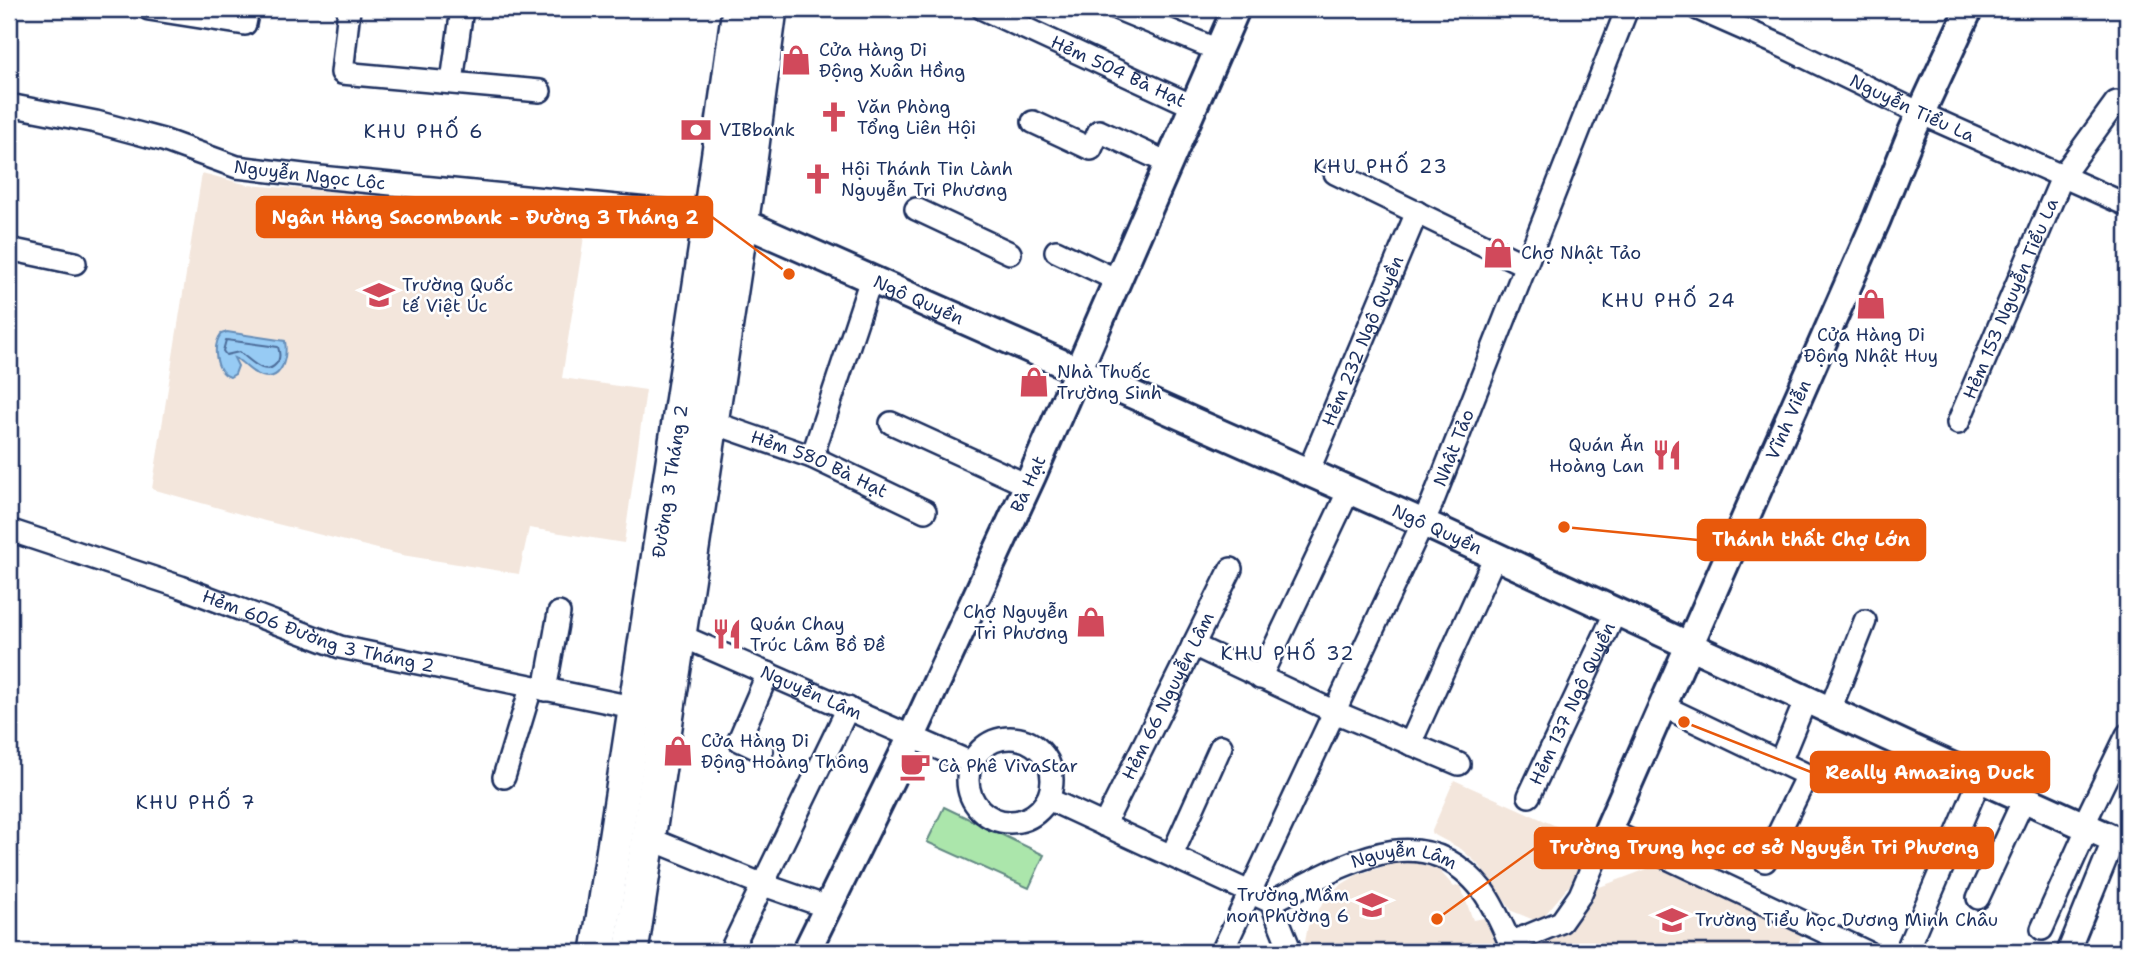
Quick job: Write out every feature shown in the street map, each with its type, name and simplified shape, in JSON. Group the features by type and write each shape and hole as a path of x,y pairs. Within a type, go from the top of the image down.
{"main road":[{"name":"Đường 3 Tháng 2","path":"598,952 651,711 679,635 711,422 739,9"},
{"name":"Đường 3 Tháng 2","path":"631,952 648,838 651,711 648,622 726,220 771,9"}],"street":[{"path":"149,9 246,17"},
{"path":"349,9 342,73 540,91"},
{"path":"452,82 462,9"},
{"name":"Hẻm 504 Bà Hạt","path":"983,9 1007,14 1194,106"},
{"path":"1118,9 1218,50"},
{"name":"Bà Hạt","path":"806,952 912,736 1027,485 1236,9"},
{"name":"Nhật Tảo","path":"1222,952 1423,523 1627,9"},
{"name":"Nguyễn Tiểu La","path":"1698,9 1780,44 1920,113 2127,205"},
{"name":"Vĩnh Viễn","path":"1608,830 1882,207 1920,113 1969,9"},
{"name":"Hẻm 153 Nguyễn Tiểu La","path":"1958,423 2063,175 2116,102"},
{"name":"Nguyễn Ngọc Lộc","path":"9,105 163,140 237,167 668,211 726,220"},
{"path":"1033,122 1090,149 1098,131 1168,163"},
{"path":"1335,173 1525,265"},
{"path":"916,209 1010,253"},
{"name":"Hẻm 232 Ngô Quyền","path":"1308,472 1417,212"},
{"name":"Ngô Quyền","path":"726,220 871,279 1495,555 2120,842"},
{"path":"9,249 75,263"},
{"path":"1056,251 1117,280"},
{"path":"812,457 871,279"},
{"name":"Hẻm 580 Bà Hạt","path":"711,422 812,457 925,512"},
{"path":"891,423 1027,485"},
{"path":"1260,678 1349,490"},
{"name":"Hẻm 606 Đường 3 Tháng 2","path":"9,530 181,587 340,647 651,711"},
{"path":"1410,744 1495,555"},
{"name":"Hẻm 66 Nguyễn Lâm","path":"1104,825 1231,569"},
{"name":"Hẻm 137 Ngô Quyền","path":"1529,796 1616,611"},
{"path":"505,777 538,689 559,612"},
{"path":"1780,762 1818,705 1865,621"},
{"name":"Nguyễn Lâm","path":"648,622 972,763"},
{"path":"1193,645 1335,712 1459,764"},
{"path":"762,751 739,740 768,673"},
{"path":"1663,706 1807,775 1765,861"},
{"path":"730,952 848,708"},
{"path":"2042,929 2127,735"},
{"path":"1016,738 1029,742 1048,760 1052,786 1048,799 1041,810 1030,818 1018,822 1004,822 992,818 981,811 973,801 968,775 972,763 979,752 990,743 1016,738"},
{"path":"1172,855 1220,746"},
{"path":"1906,952 1980,779"},
{"path":"1048,799 1272,902 1292,952"},
{"path":"1978,898 2024,799"},
{"path":"1608,830 1867,952"},
{"name":"Nguyễn Lâm","path":"1272,902 1358,860 1385,850 1415,849 1437,855 1461,869 1482,890 1510,943 1561,922 1580,895 1608,830"},
{"path":"648,838 761,884 827,907"},
{"path":"2068,952 2120,842"}],"shaded area":[{"name":"Trường Quốc tế Việt Úc","path":"202,173 248,185 588,211 562,378 646,390 624,543 529,528 519,574 402,555 152,489"},
{"path":"1454,780 1594,843 1583,869 1539,922 1512,911 1480,866 1461,849 1431,833"},
{"name":"Trường Mầm non Phường 6","path":"1395,863 1419,863 1439,870 1454,887 1460,885 1473,920 1484,918 1500,952 1303,952 1308,926 1331,891 1357,875"},
{"name":"Trường Tiểu học Dương Minh Châu","path":"1655,866 1802,935 1794,952 1516,952 1547,942 1563,932 1597,888"}],"green space":[{"path":"944,807 1044,855 1029,888 927,842"}],"water":[{"path":"227,332 285,341 285,356 281,369 271,377 264,376 253,372 234,358 238,366 235,374 230,377 225,374 216,358 216,345 221,334"}],"place":[{"name":"Cửa Hàng Di Động Xuân Hồng","path":"796,60"},
{"name":"Văn Phòng Tổng Liên Hội","path":"834,117"},
{"name":"VIBbank","path":"696,130"},
{"name":"Hội Thánh Tin Lành Nguyễn Tri Phương","path":"818,179"},
{"name":"Chợ Nhật Tảo","path":"1498,253"},
{"name":"Ngân Hàng Sacombank - Đường 3 Tháng 2","path":"789,274"},
{"name":"Trường Quốc tế Việt Úc","path":"379,295"},
{"name":"Cửa Hàng Di Động Nhật Huy","path":"1871,304"},
{"name":"Nhà Thuốc Trường Sinh","path":"1034,382"},
{"name":"Quán Ăn Hoàng Lan","path":"1667,455"},
{"name":"Thánh thất Chợ Lớn","path":"1564,527"},
{"name":"Chợ Nguyễn Tri Phương","path":"1091,622"},
{"name":"Quán Chay Trúc Lâm Bồ Đề","path":"727,634"},
{"name":"Really Amazing Duck","path":"1684,722"},
{"name":"Cửa Hàng Di Động Hoàng Thông","path":"678,751"},
{"name":"Cà Phê VivaStar","path":"915,766"},
{"name":"Trường Mầm non Phường 6","path":"1372,905"},
{"name":"Trường Trung học cơ sở Nguyễn Tri Phương","path":"1437,919"},
{"name":"Trường Tiểu học Dương Minh Châu","path":"1672,920"}],"district":[{"name":"KHU PHỐ 6","path":"424,131"},
{"name":"KHU PHỐ 23","path":"1381,166"},
{"name":"KHU PHỐ 24","path":"1669,300"},
{"name":"KHU PHỐ 32","path":"1288,653"},
{"name":"KHU PHỐ 7","path":"196,802"}]}
